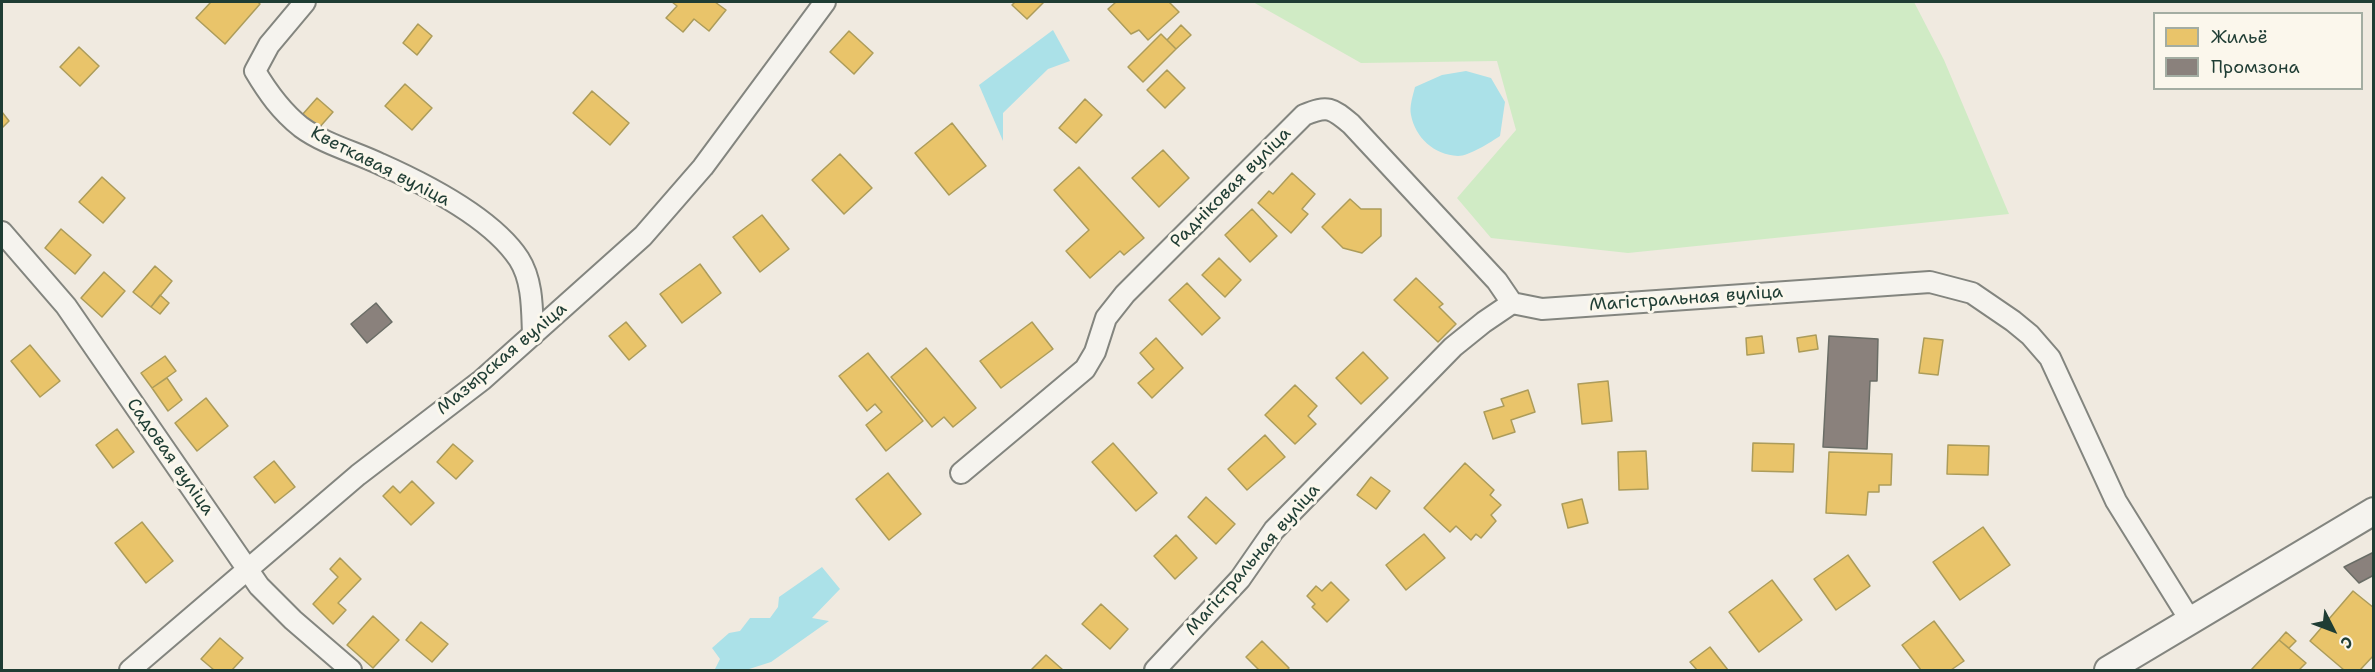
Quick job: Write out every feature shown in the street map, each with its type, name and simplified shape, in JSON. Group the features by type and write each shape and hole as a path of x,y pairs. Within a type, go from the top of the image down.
{"street":[{"name":"Кветкавая вуліца","path":"305,2 269,45 255,71 273,101 302,128 336,146 381,164 436,191 493,229 520,260 531,292 533,335"},
{"name":"Мазырская вуліца","path":"130,670 358,475 482,380 644,236 703,167 825,2"},
{"name":"Радніковая вуліца","path":"961,473 1085,369 1095,352 1106,318 1125,294 1304,115 1322,108 1334,110 1351,124 1497,280 1512,303"},
{"name":"Садовая вуліца","path":"2,232 66,306 260,586 293,620 351,670"},
{"name":"Магістральная вуліца","path":"1155,670 1240,579 1274,530 1454,347 1512,303 1542,309 1930,282 1971,293 2013,321 2050,358 2116,501 2190,620"},
{"path":"2108,670 2373,511"}],"green space":[{"path":"1253,2 1914,2 1944,60 2009,214 1628,253 1491,238 1457,198 1516,130 1497,61 1361,63"}],"water":[{"path":"1053,30 1070,61 1048,69 1003,113 1003,141 979,85"},
{"path":"1466,71 1491,78 1505,102 1500,136 1468,154 1449,155 1434,148 1421,137 1413,123 1411,101 1415,87 1442,75"},
{"path":"822,567 840,589 812,618 829,621 771,662 746,670 715,669 720,659 712,648 729,633 740,631 750,618 770,618 778,607 779,597"}],"building: Жильё":[{"path":"211,2 258,2 260,4 225,44 196,18"},
{"path":"672,2 715,2 726,10 709,31 694,19 683,32 666,18 677,6"},
{"path":"1015,2 1044,2 1027,19 1012,5"},
{"path":"1116,2 1169,2 1179,12 1148,40 1139,30 1131,34 1108,9"},
{"path":"418,24 432,36 417,55 403,43"},
{"path":"1181,25 1191,35 1176,49 1167,40"},
{"path":"849,31 873,53 854,74 830,52"},
{"path":"1161,34 1176,49 1143,82 1128,67"},
{"path":"79,47 99,66 80,86 60,67"},
{"path":"1167,70 1185,88 1165,108 1147,90"},
{"path":"405,84 432,108 412,130 385,106"},
{"path":"592,91 629,123 610,145 573,113"},
{"path":"317,98 333,112 318,129 302,115"},
{"path":"1085,99 1102,115 1076,143 1059,128"},
{"path":"2,112 9,121 2,128"},
{"path":"952,123 986,166 949,195 915,153"},
{"path":"1163,150 1189,178 1159,207 1132,178"},
{"path":"840,154 872,188 844,214 812,180"},
{"path":"1079,167 1144,238 1124,255 1120,251 1090,278 1066,251 1089,230 1054,190"},
{"path":"1292,173 1315,194 1302,209 1308,214 1291,233 1258,203 1269,191 1273,194"},
{"path":"102,177 125,198 103,223 79,202"},
{"path":"1350,199 1361,209 1381,209 1381,236 1362,253 1343,248 1322,227"},
{"path":"1252,209 1277,236 1250,262 1225,235"},
{"path":"762,215 789,249 760,272 733,237"},
{"path":"61,229 91,255 75,274 45,248"},
{"path":"1219,258 1241,280 1225,297 1202,275"},
{"path":"700,264 721,293 682,323 660,294"},
{"path":"155,266 172,281 151,307 133,292"},
{"path":"104,272 125,291 102,317 81,298"},
{"path":"1416,278 1443,304 1439,307 1456,324 1438,342 1394,300"},
{"path":"1187,283 1220,318 1202,335 1169,300"},
{"path":"160,295 169,303 160,314 151,307"},
{"path":"626,322 646,346 629,360 609,336"},
{"path":"1032,322 1053,349 1001,388 980,361"},
{"path":"1816,335 1818,349 1799,352 1797,338"},
{"path":"1762,336 1764,353 1747,355 1746,338"},
{"path":"1156,338 1183,368 1152,398 1138,383 1154,369 1140,353"},
{"path":"1924,338 1943,340 1938,375 1919,373"},
{"path":"30,345 60,381 40,397 11,361"},
{"path":"926,348 976,408 953,427 944,417 932,427 891,377"},
{"path":"1363,352 1388,378 1361,404 1336,378"},
{"path":"868,353 923,421 886,451 866,425 882,412 875,404 867,411 839,376"},
{"path":"165,356 176,371 152,388 141,373"},
{"path":"167,378 182,400 168,411 152,388"},
{"path":"1608,381 1612,421 1582,424 1578,384"},
{"path":"1295,385 1317,406 1308,416 1316,424 1295,444 1265,415"},
{"path":"1528,390 1535,412 1511,420 1515,432 1493,439 1484,412 1504,406 1501,399"},
{"path":"206,398 228,426 197,451 175,423"},
{"path":"117,429 134,452 113,468 96,445"},
{"path":"1265,435 1285,457 1247,490 1228,469"},
{"path":"1113,443 1157,493 1136,511 1092,462"},
{"path":"1753,443 1794,444 1793,472 1752,471"},
{"path":"453,444 473,461 456,479 437,462"},
{"path":"1948,445 1989,446 1988,475 1947,474"},
{"path":"1646,451 1648,489 1619,490 1618,452"},
{"path":"1829,452 1892,454 1891,485 1879,485 1879,492 1868,492 1866,515 1826,513"},
{"path":"274,461 295,487 275,503 254,477"},
{"path":"1465,463 1494,490 1490,495 1501,505 1491,515 1496,521 1481,538 1476,534 1471,540 1456,526 1450,532 1424,508"},
{"path":"888,473 921,514 889,540 856,499"},
{"path":"1371,477 1390,491 1376,509 1357,495"},
{"path":"412,481 434,503 411,525 383,496 393,486 400,493"},
{"path":"1206,497 1235,524 1216,544 1188,517"},
{"path":"1582,499 1588,523 1568,528 1562,504"},
{"path":"142,522 173,561 146,583 115,543"},
{"path":"1983,527 2010,565 1960,600 1933,562"},
{"path":"1424,534 1445,558 1406,590 1386,565"},
{"path":"1176,535 1197,558 1175,579 1154,556"},
{"path":"1848,555 1870,586 1836,610 1814,579"},
{"path":"340,558 361,579 338,603 346,610 333,624 313,604 338,577 330,569"},
{"path":"1772,580 1802,620 1759,652 1729,612"},
{"path":"1331,582 1349,600 1327,622 1312,607 1315,604 1307,596 1316,586 1322,591"},
{"path":"2353,591 2374,608 2374,655 2360,670 2344,670 2310,641"},
{"path":"1101,604 1128,629 1110,649 1082,624"},
{"path":"373,616 399,640 373,668 347,645"},
{"path":"1934,621 1964,661 1951,670 1921,670 1902,645"},
{"path":"421,622 448,644 432,662 406,640"},
{"path":"2286,632 2296,641 2289,648 2279,640"},
{"path":"220,638 243,658 232,670 214,670 201,659"},
{"path":"2279,640 2306,663 2299,670 2251,670"},
{"path":"1262,641 1289,668 1287,670 1259,670 1246,657"},
{"path":"1710,647 1728,670 1697,670 1690,662"},
{"path":"1046,655 1063,670 1031,670"}],"building: Промзона":[{"path":"376,303 392,322 367,343 351,324"},
{"path":"1829,336 1878,339 1877,381 1870,381 1867,449 1823,447"},
{"path":"2374,552 2374,575 2359,583 2344,567"}]}
